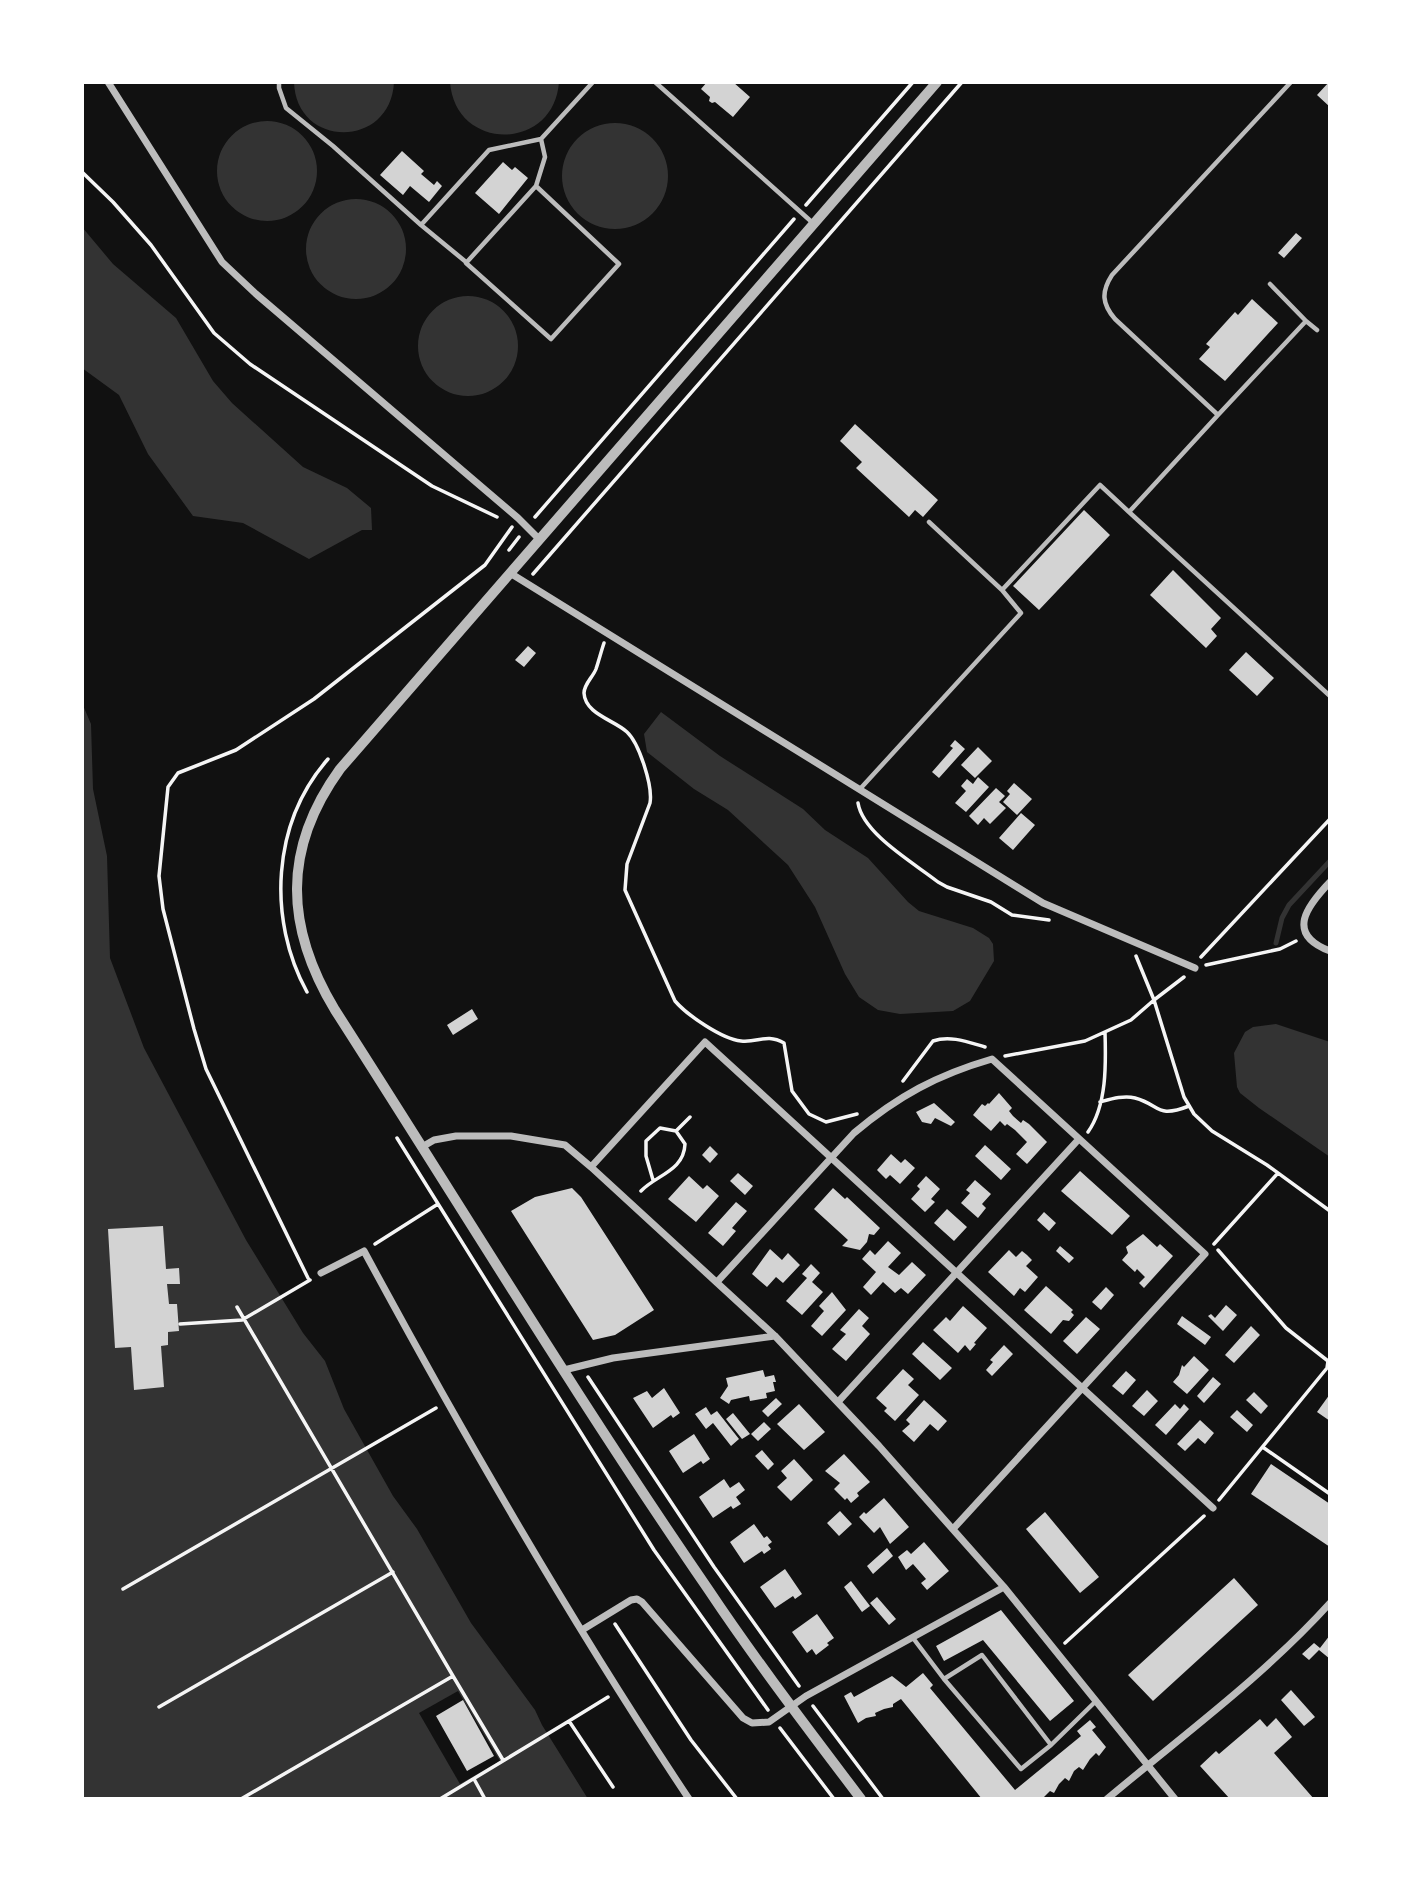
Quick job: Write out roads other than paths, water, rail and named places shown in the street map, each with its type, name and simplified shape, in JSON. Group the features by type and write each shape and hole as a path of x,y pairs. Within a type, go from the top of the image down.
{"street":[{"path":"108,82 222,262 292,326 518,518 540,540"},
{"path":"861,1799 791,1707 708,1590 564,1370 335,1010 314,972 299,923 297,893 299,860 305,834 312,815 335,776 937,82"},
{"path":"510,573 1044,903 1195,968"},
{"path":"1330,882 1308,908 1304,917 1307,936 1315,945 1330,951"},
{"path":"591,1167 705,1042 1213,1508"},
{"path":"717,1282 862,1126 906,1093 939,1077 992,1059 1205,1254 953,1529"},
{"path":"422,1147 434,1140 456,1136 511,1136 565,1146 591,1167 775,1336 838,1402 1004,1587 1175,1799"},
{"path":"838,1402 1078,1140"},
{"path":"321,1273 364,1251 445,1402 545,1573 690,1799"},
{"path":"564,1370 613,1358 775,1336"},
{"path":"582,1630 637,1599 743,1718 757,1724 774,1719 806,1696 1004,1587"},
{"path":"1107,1799 1224,1705 1330,1602"},
{"path":"1162,1799 1169,1791"}],"lane":[{"path":"279,82 286,108 333,146 551,339 619,264 536,186"},
{"path":"421,225 489,150 541,139 593,82"},
{"path":"655,82 815,224"},
{"path":"1218,415 1115,319 1103,299 1105,286 1112,275 1291,82"},
{"path":"466,263 536,186 545,157 541,139"},
{"path":"1270,284 1317,330"},
{"path":"1129,512 1306,321"},
{"path":"1002,590 1100,485 1330,696"},
{"path":"860,789 1021,613 1002,590 929,522"},
{"path":"909,1639 1021,1769 1051,1745 1096,1701"},
{"path":"944,1679 982,1655 1051,1745"}],"waterway":[{"path":"1276,943 1282,918 1289,905 1330,861"}]}
